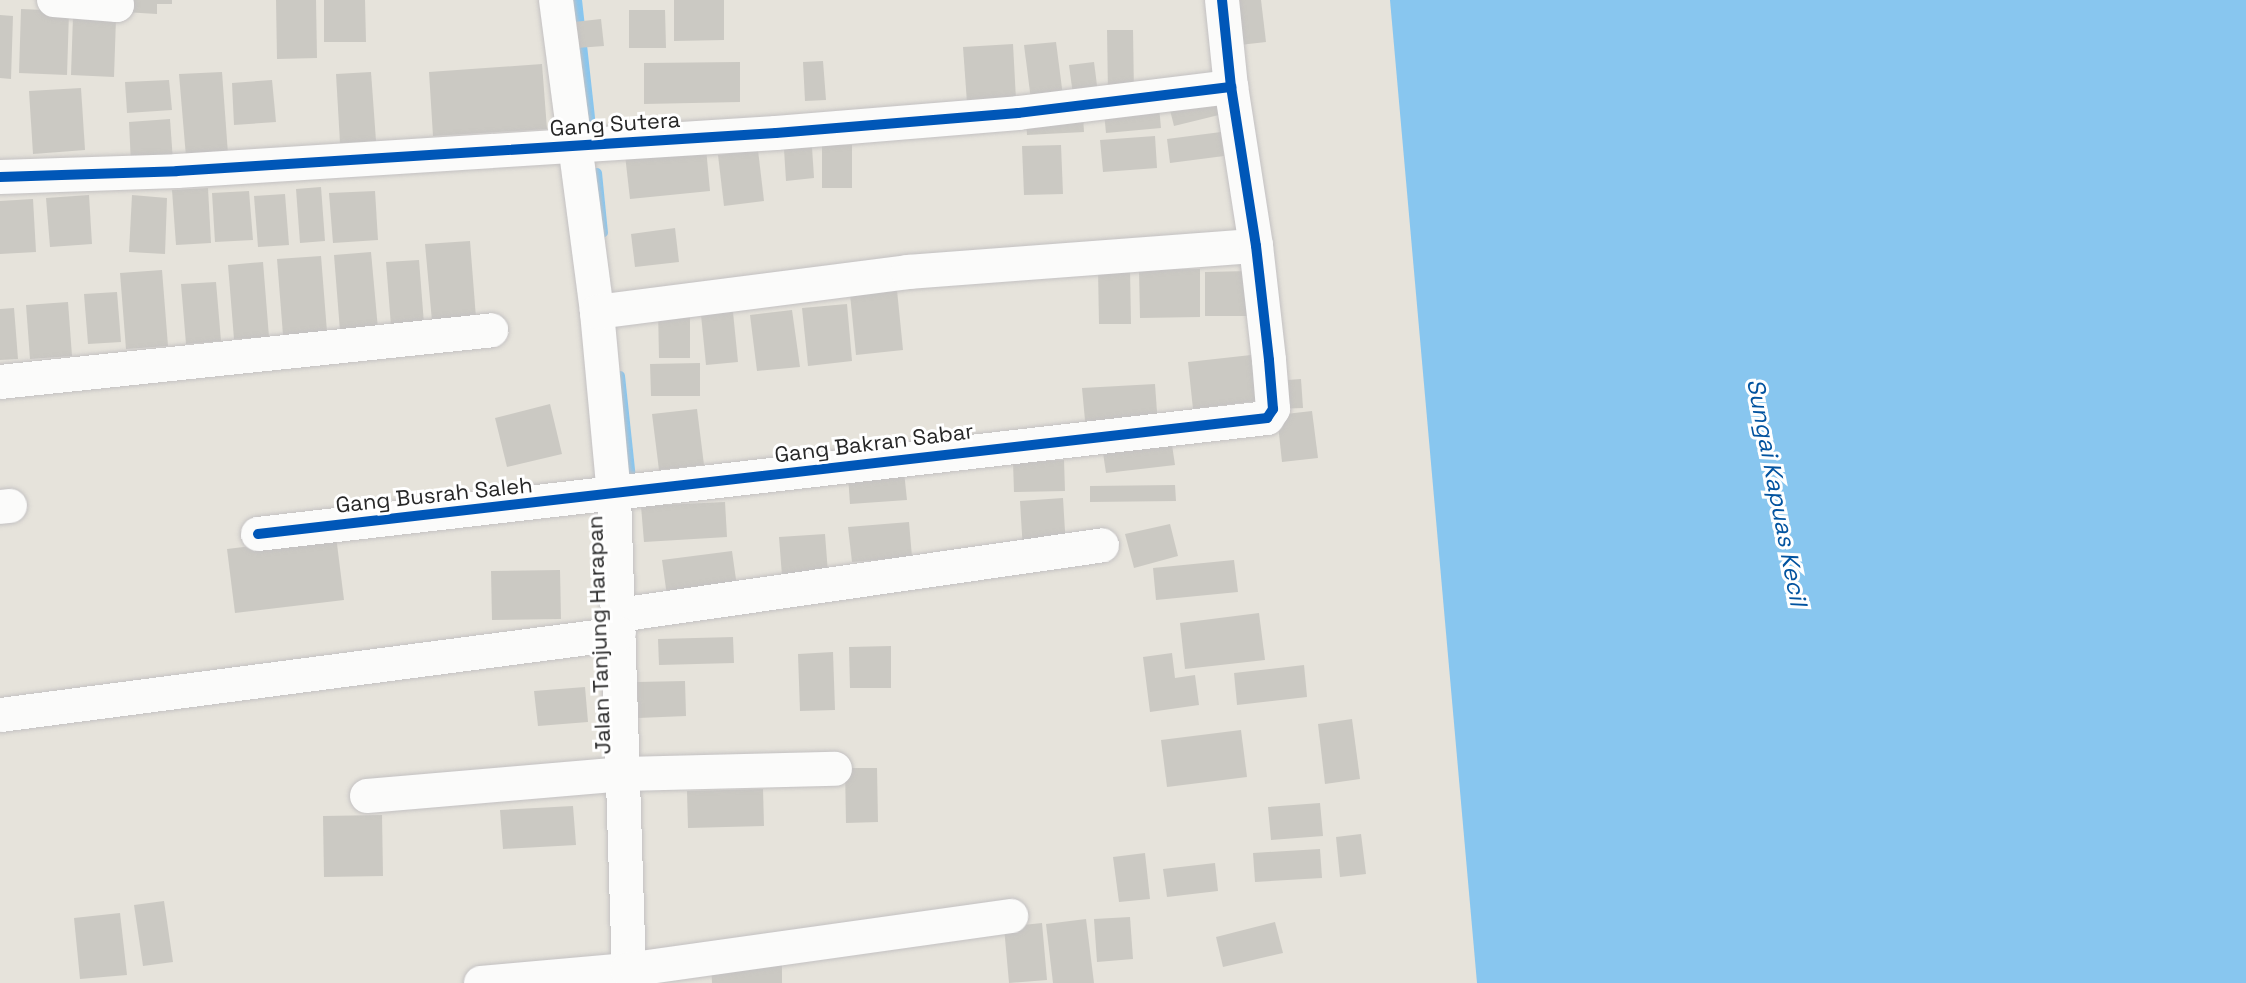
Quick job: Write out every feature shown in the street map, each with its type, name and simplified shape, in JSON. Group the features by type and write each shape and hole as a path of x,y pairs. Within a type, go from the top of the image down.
{"street":[{"path":"54,0 117,5 116,0"},
{"name":"Jalan Tanjung Harapan","path":"556,0 573,148 597,312 614,495 628,977"},
{"path":"597,312 908,272 1256,246 1231,87 1222,0"},
{"name":"Gang Sutera","path":"0,177 177,171 573,148 876,126 1172,97 1231,87"},
{"name":"Gang Bakran Sabar","path":"614,495 1267,418 1272,414 1256,246"},
{"path":"0,382 491,330"},
{"name":"Gang Busrah Saleh","path":"258,534 614,495"},
{"path":"1,715 619,624 1102,545"},
{"path":"367,796 624,774 835,769"},
{"path":"481,983 628,977 1011,916"}],"water":[{"name":"Sungai Kapuas Kecil","path":"1390,0 2246,0 2246,983 1477,983"}],"building":[{"path":"125,0 172,0 172,4 157,4 157,14 124,12"},
{"path":"276,0 316,0 317,58 277,59"},
{"path":"324,0 365,0 366,42 324,42"},
{"path":"674,0 724,0 724,40 674,41"},
{"path":"1234,0 1261,0 1266,42 1231,46"},
{"path":"21,9 69,11 67,75 19,73"},
{"path":"629,10 665,10 666,48 629,48"},
{"path":"0,15 13,16 11,79 0,78"},
{"path":"73,16 116,18 114,77 71,75"},
{"path":"601,19 604,46 577,48 574,22"},
{"path":"1107,30 1133,30 1134,95 1108,95"},
{"path":"1056,42 1063,96 1031,100 1024,45"},
{"path":"1013,44 1016,100 967,103 963,47"},
{"path":"823,61 826,100 805,101 803,62"},
{"path":"740,62 740,102 644,104 644,63"},
{"path":"1094,62 1098,93 1073,95 1069,65"},
{"path":"542,64 547,129 433,136 429,72"},
{"path":"222,72 228,154 186,157 179,74"},
{"path":"371,72 376,141 340,143 336,74"},
{"path":"169,80 172,110 127,113 125,82"},
{"path":"272,80 276,122 234,125 232,83"},
{"path":"81,88 85,150 33,154 29,91"},
{"path":"1222,94 1227,113 1174,126 1169,106"},
{"path":"1159,107 1161,128 1106,133 1104,112"},
{"path":"1083,115 1084,132 1027,135 1026,118"},
{"path":"170,119 173,161 131,164 129,122"},
{"path":"1221,132 1224,156 1170,163 1167,139"},
{"path":"1155,136 1157,168 1103,172 1100,140"},
{"path":"822,145 852,145 852,188 822,188"},
{"path":"1061,145 1063,194 1024,195 1022,146"},
{"path":"812,147 814,178 786,181 784,149"},
{"path":"706,148 710,191 630,199 625,155"},
{"path":"758,150 764,201 724,206 718,155"},
{"path":"321,187 325,241 300,243 296,189"},
{"path":"208,188 211,243 176,245 172,190"},
{"path":"249,191 253,240 215,242 212,193"},
{"path":"375,191 378,240 333,243 329,193"},
{"path":"285,194 289,245 258,247 254,196"},
{"path":"89,195 92,244 50,247 46,198"},
{"path":"132,195 167,198 165,254 129,252"},
{"path":"33,199 36,252 0,254 0,201"},
{"path":"675,228 679,262 635,267 631,234"},
{"path":"470,241 476,318 432,321 425,244"},
{"path":"371,252 378,329 340,331 334,255"},
{"path":"321,256 327,332 283,335 277,259"},
{"path":"419,260 424,324 391,326 386,262"},
{"path":"263,262 269,337 234,339 228,265"},
{"path":"1098,269 1130,269 1131,324 1099,324"},
{"path":"1200,269 1200,317 1140,318 1139,270"},
{"path":"162,270 168,346 126,349 120,273"},
{"path":"1250,271 1250,316 1205,316 1205,272"},
{"path":"216,282 221,341 186,344 181,284"},
{"path":"897,290 903,350 856,355 850,294"},
{"path":"117,292 121,342 88,344 84,294"},
{"path":"68,302 72,356 30,359 26,305"},
{"path":"847,304 852,361 808,366 802,308"},
{"path":"14,308 18,359 0,360 0,309"},
{"path":"658,309 690,309 690,358 659,358"},
{"path":"792,310 800,367 757,371 750,315"},
{"path":"733,312 738,362 706,365 701,315"},
{"path":"1251,355 1256,401 1193,409 1188,362"},
{"path":"700,363 700,396 651,396 650,364"},
{"path":"1301,379 1303,408 1276,409 1274,381"},
{"path":"1155,384 1158,426 1086,431 1082,388"},
{"path":"550,404 562,454 507,467 495,418"},
{"path":"697,409 704,465 659,470 652,414"},
{"path":"1312,411 1318,458 1282,462 1277,415"},
{"path":"1171,438 1175,465 1106,473 1102,446"},
{"path":"1064,460 1065,491 1014,492 1013,462"},
{"path":"904,472 907,500 850,504 848,476"},
{"path":"1175,485 1176,501 1090,502 1090,486"},
{"path":"1063,498 1066,548 1023,551 1020,501"},
{"path":"725,502 727,537 644,542 641,506"},
{"path":"909,522 912,557 852,562 848,527"},
{"path":"1170,524 1178,556 1134,568 1125,534"},
{"path":"825,534 828,573 782,576 779,537"},
{"path":"336,536 344,600 235,613 227,549"},
{"path":"732,551 738,594 668,603 662,560"},
{"path":"1234,560 1238,592 1156,600 1153,568"},
{"path":"560,570 561,619 492,620 491,571"},
{"path":"1259,613 1265,660 1185,669 1180,623"},
{"path":"733,637 734,663 659,665 658,639"},
{"path":"891,646 891,688 850,688 849,647"},
{"path":"833,652 835,710 800,711 798,654"},
{"path":"1172,653 1175,678 1195,675 1199,705 1150,712 1143,657"},
{"path":"1304,665 1307,697 1237,705 1234,673"},
{"path":"685,681 686,716 638,718 637,682"},
{"path":"585,687 588,722 538,726 534,691"},
{"path":"1352,719 1360,779 1325,784 1318,724"},
{"path":"1241,730 1247,777 1167,787 1161,740"},
{"path":"845,768 877,768 878,822 846,823"},
{"path":"763,789 764,826 688,828 687,791"},
{"path":"1320,803 1323,836 1271,840 1268,807"},
{"path":"573,806 576,845 503,849 500,810"},
{"path":"382,815 383,876 324,877 323,816"},
{"path":"1361,834 1366,874 1340,877 1336,837"},
{"path":"1320,849 1322,878 1255,882 1253,853"},
{"path":"1145,853 1150,899 1119,902 1113,857"},
{"path":"1215,863 1218,891 1167,897 1163,869"},
{"path":"164,901 173,962 143,966 134,905"},
{"path":"120,913 127,975 80,979 74,918"},
{"path":"1130,917 1133,959 1097,962 1094,919"},
{"path":"1086,919 1094,983 1053,983 1046,924"},
{"path":"1275,922 1283,953 1223,967 1216,937"},
{"path":"1042,923 1047,980 1009,983 1004,927"},
{"path":"711,959 782,959 782,983 712,983"}],"waterway":[{"path":"577,0 590,118"},
{"path":"597,173 603,233"},
{"path":"620,376 632,488"}],"cycle path":[{"path":"258,534 1267,418 1273,409 1269,360 1222,0"},
{"path":"0,177 177,171 776,133 1018,113 1231,87"}]}
